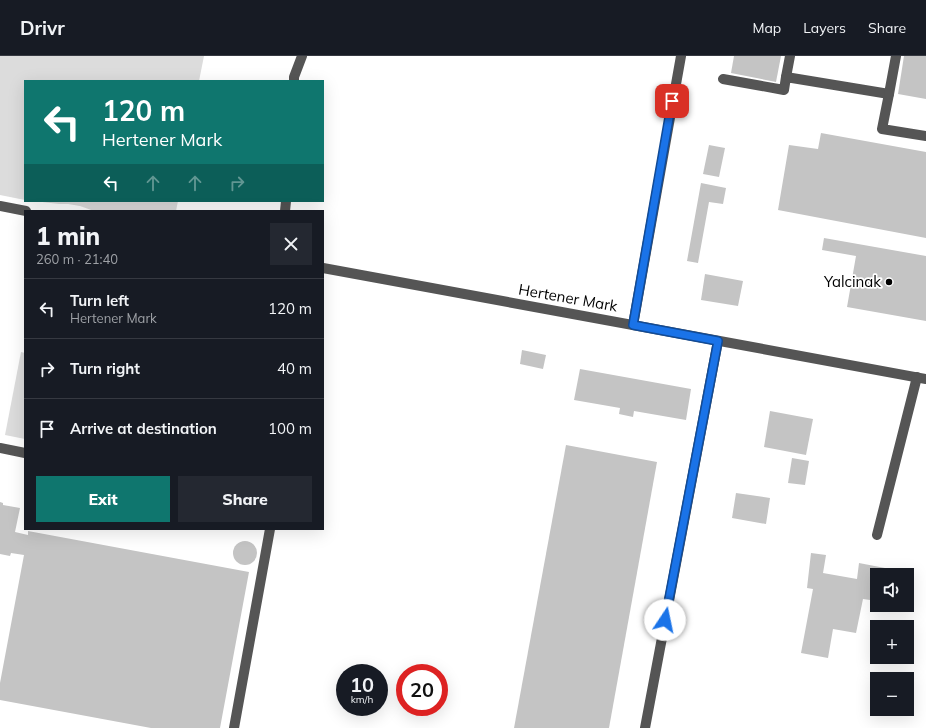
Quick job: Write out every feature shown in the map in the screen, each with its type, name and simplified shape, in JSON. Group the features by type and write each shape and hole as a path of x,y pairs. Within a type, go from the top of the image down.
{"street":[{"path":"294,80 302,56"},
{"path":"633,325 680,56"},
{"path":"723,79 784,90 790,56"},
{"path":"896,56 882,129 926,136"},
{"path":"786,77 889,94"},
{"path":"0,206 24,211"},
{"name":"Hertener Mark","path":"324,268 922,378"},
{"path":"645,728 718,341"},
{"path":"877,535 922,378"},
{"path":"0,448 24,453"},
{"path":"234,728 270,530"}],"shaded area":[{"path":"0,56 204,56 199,80 24,80 24,200 0,195"},
{"path":"42,202 178,202 176,210 91,210 80,206"},
{"path":"21,352 24,353 24,439 5,435"}],"building":[{"path":"734,56 781,56 776,82 731,73"},
{"path":"904,56 926,56 926,99 898,94"},
{"path":"821,133 926,152 926,238 778,210 789,145 818,149"},
{"path":"709,145 725,148 719,177 703,174"},
{"path":"701,183 726,188 723,204 709,202 698,263 687,261"},
{"name":"Yalcinak","path":"824,238 926,256 926,321 847,307 856,256 822,250"},
{"path":"705,274 743,281 738,306 701,300"},
{"path":"522,350 546,355 543,369 520,364"},
{"path":"580,369 691,389 686,420 634,411 633,417 619,414 620,408 574,400"},
{"path":"770,411 813,419 806,455 764,447"},
{"path":"566,445 657,462 609,728 514,728"},
{"path":"792,458 809,461 805,485 788,483"},
{"path":"736,493 770,498 766,524 732,518"},
{"path":"0,502 3,503 3,505 20,508 15,532 28,535 28,531 249,572 220,728 151,728 0,700 0,683 24,555 11,553 10,556 0,554"},
{"path":"245,541 250,542 256,548 256,558 250,564 245,565 240,564 234,558 233,553 234,548 240,542"},
{"path":"811,553 826,555 823,573 857,579 859,563 885,568 870,568 870,600 863,599 856,633 833,629 828,658 801,653 813,589 807,588"}],"place":[{"name":"Yalcinak","path":"889,282"}],"route":[{"path":"665,620 718,341 633,325 672,101"}]}
